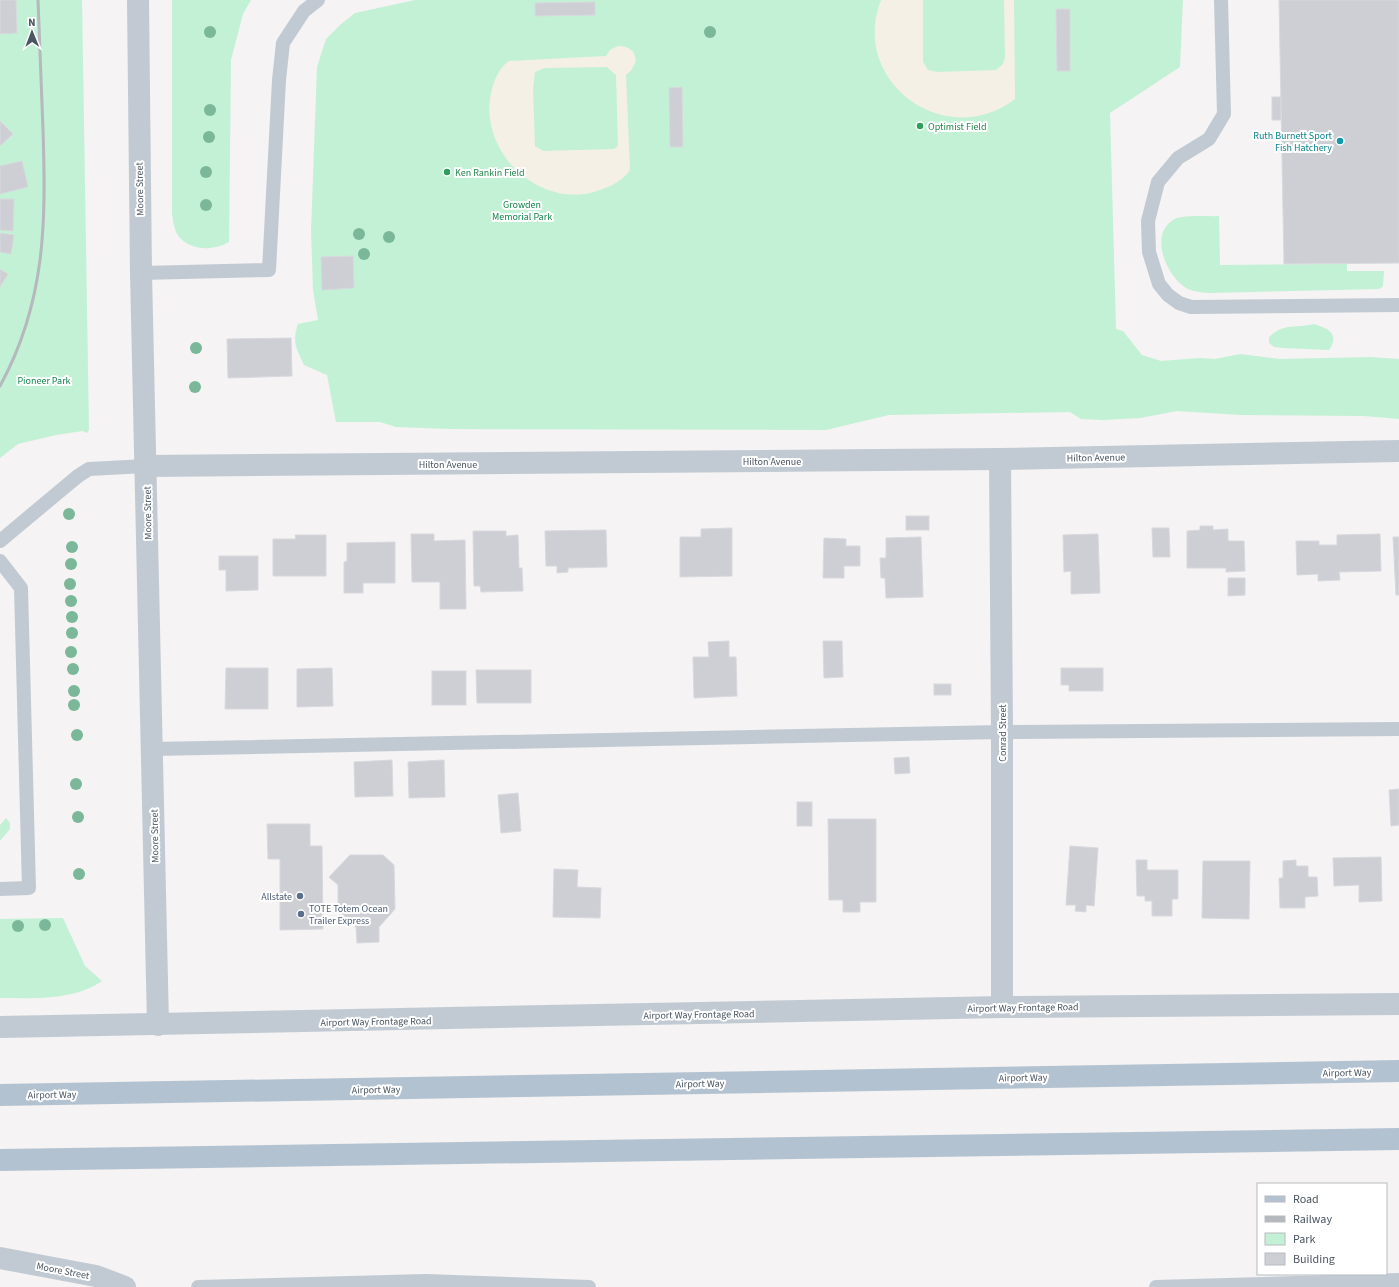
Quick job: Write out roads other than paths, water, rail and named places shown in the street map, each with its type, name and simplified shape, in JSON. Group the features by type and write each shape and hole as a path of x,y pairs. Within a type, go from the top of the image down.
{"main road":[{"name":"Airport Way","path":"0,1095 1399,1071"},
{"path":"0,1160 1399,1139"}],"street":[{"name":"Moore Street","path":"138,0 140,273 146,466 158,1025"},
{"name":"Hilton Avenue","path":"146,466 1000,459 1399,451"},
{"name":"Conrad Street","path":"1000,459 1002,1007"},
{"name":"Airport Way Frontage Road","path":"0,1027 1002,1007 1399,1004"},
{"name":"Moore Street","path":"0,1258 96,1276 125,1287"}],"lane":[{"path":"140,273 269,270 279,80 283,43 304,11 318,0"},
{"path":"1221,0 1224,114 1209,139 1178,158 1158,182 1148,221 1149,252 1159,284 1168,295 1179,303 1191,307 1399,305"},
{"path":"0,541 78,476 89,469 146,466"},
{"path":"0,561 21,588 29,888 0,889"},
{"path":"152,749 1002,732 1399,729"},
{"path":"198,1287 426,1280 589,1287"},
{"path":"1156,1287 1399,1280"}],"railway":[{"path":"0,386 15,355 27,324 35,292 40,261 43,229 44,164 38,0"}],"place":[{"name":"Optimist Field","path":"920,126"},
{"name":"Ruth Burnett Sport Fish Hatchery","path":"1340,141"},
{"name":"Ken Rankin Field","path":"447,172"},
{"name":"Allstate","path":"300,896"},
{"name":"TOTE Totem Ocean Trailer Express","path":"301,914"}],"park label":[{"name":"Growden Memorial Park","path":"522,210"},
{"name":"Pioneer Park","path":"44,380"}]}
